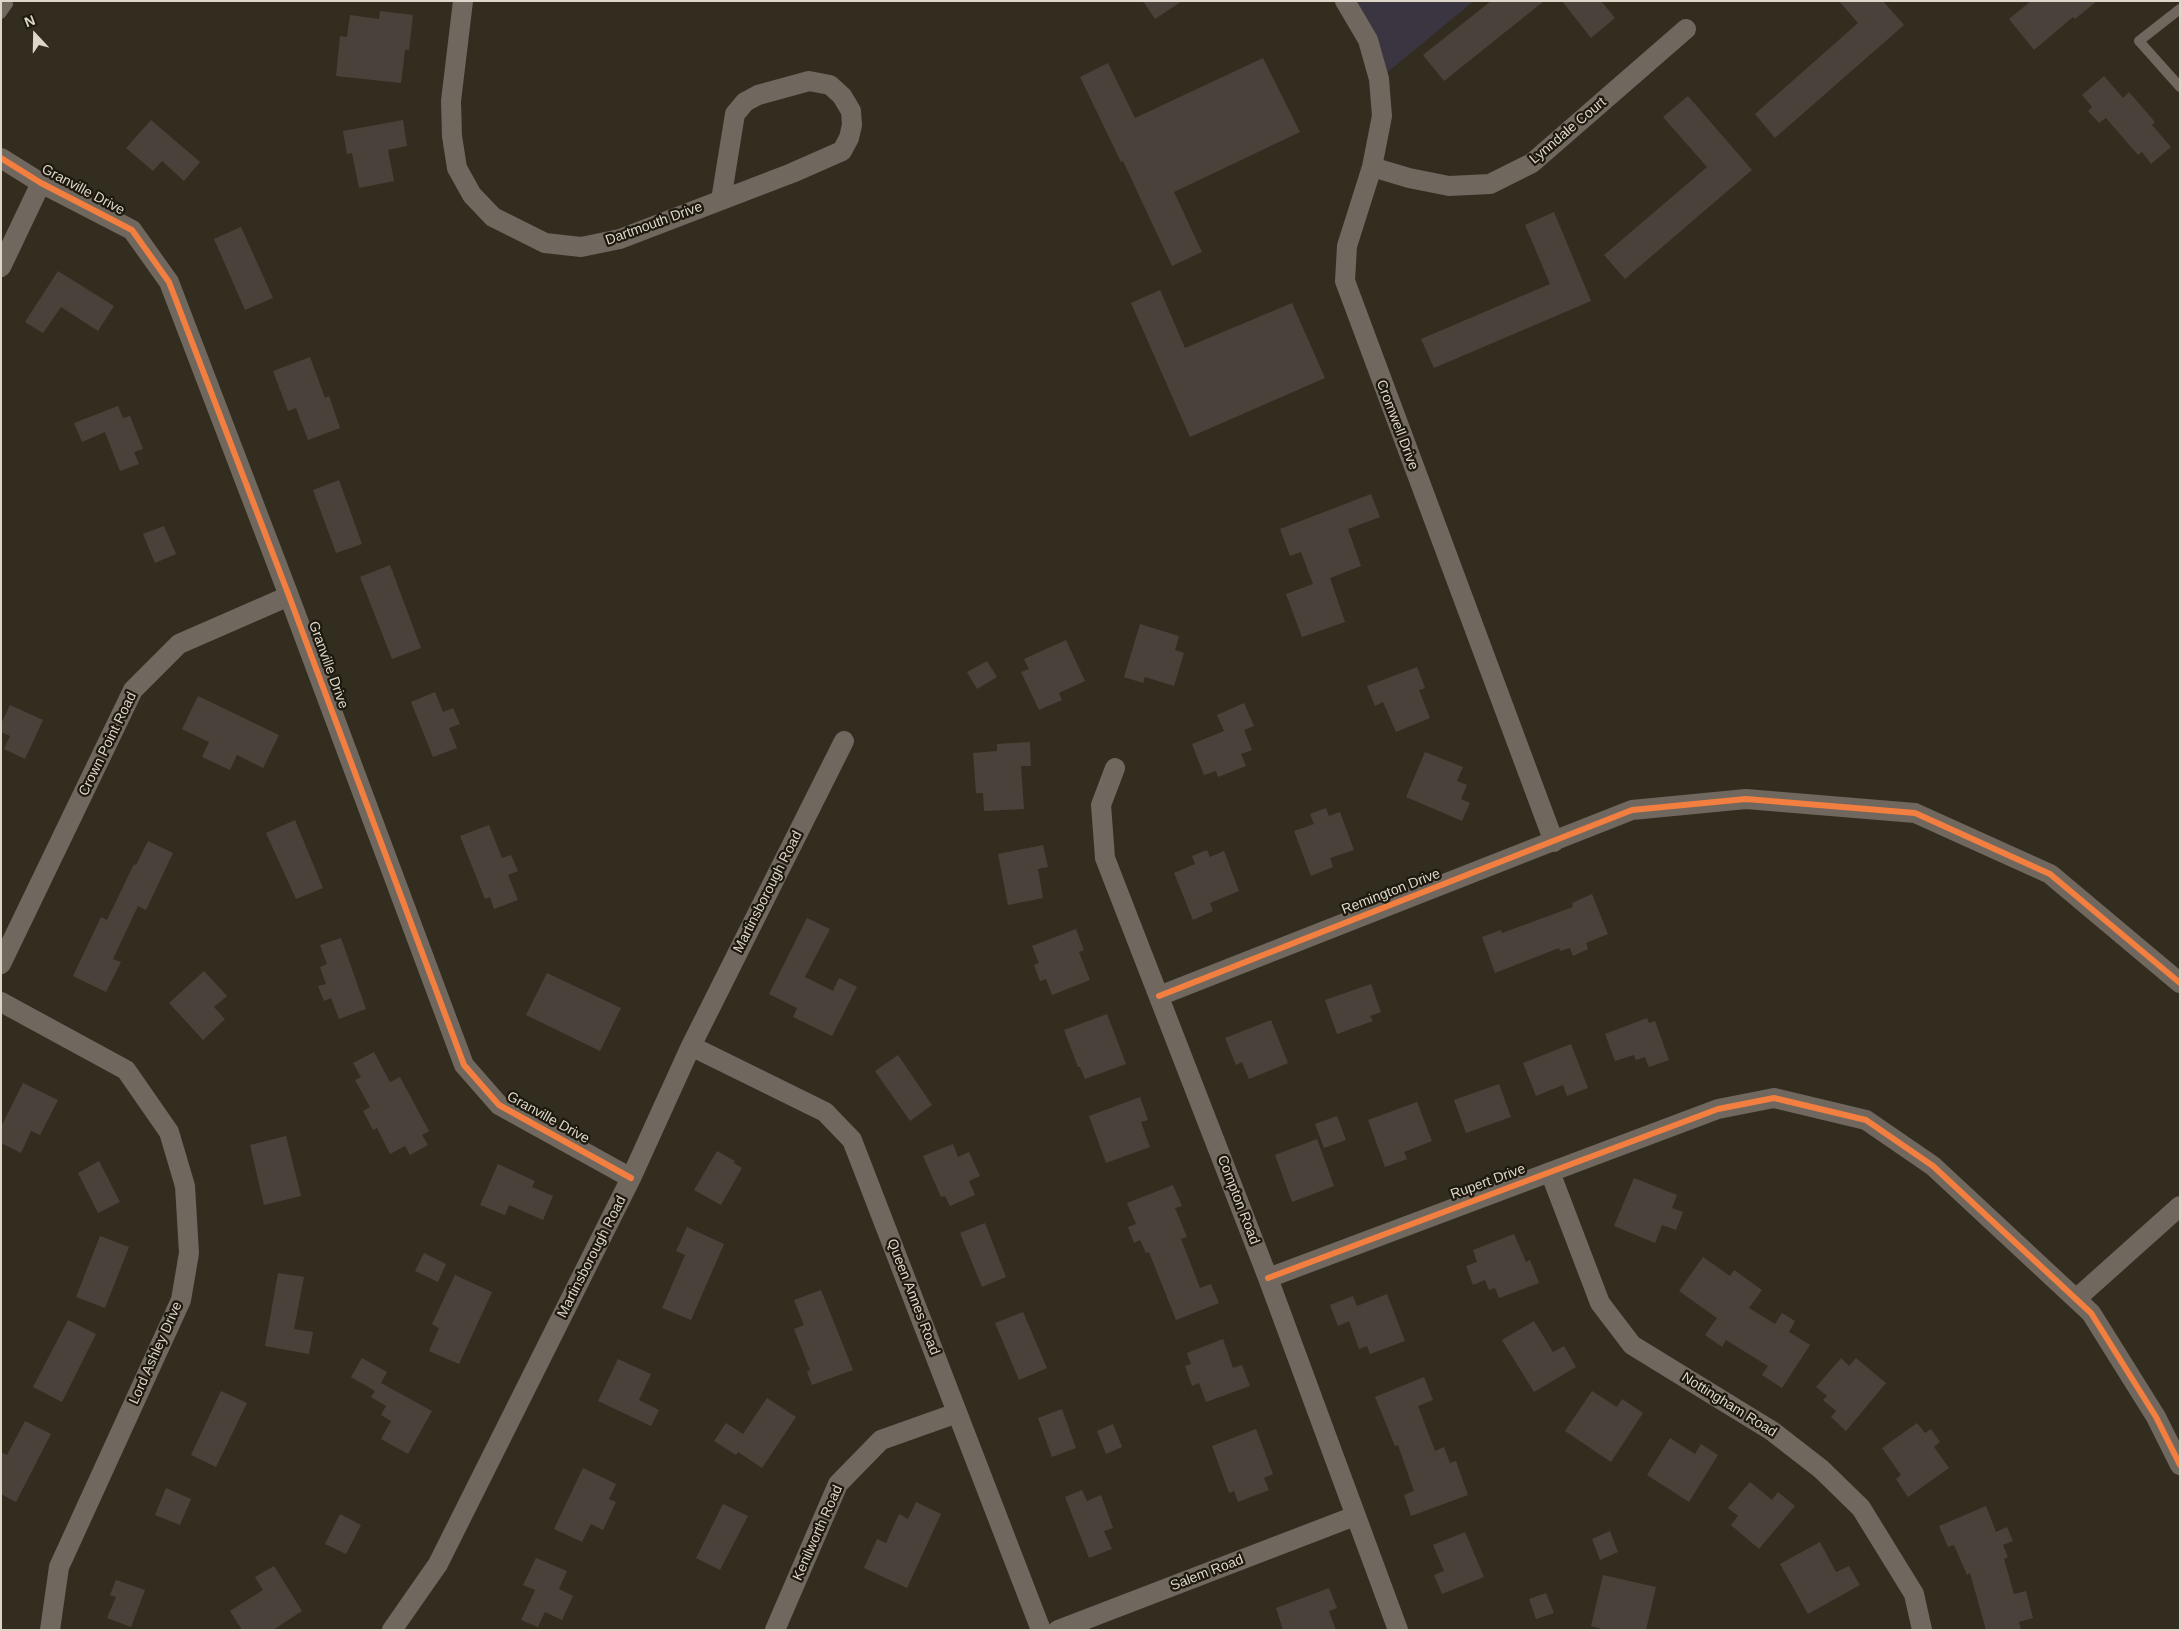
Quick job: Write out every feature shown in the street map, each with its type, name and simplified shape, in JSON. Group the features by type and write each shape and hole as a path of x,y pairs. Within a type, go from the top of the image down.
{"street":[{"name":"Dartmouth Drive","path":"463,1 451,102 452,136 456,168 472,195 493,217 545,243 581,247 620,239 792,173 842,151 849,138 852,125 851,111 842,96 830,85 809,81 758,94 745,102 735,114 721,200"},
{"name":"Cromwell Drive","path":"1345,1 1368,40 1379,79 1382,116 1372,167 1347,246 1345,281 1554,842"},
{"name":"Lynndale Court","path":"1372,167 1409,178 1449,186 1490,184 1532,163 1686,29"},
{"name":"Granville Drive","path":"1,158 41,183 132,230 169,282 289,596 464,1065 499,1105 632,1178"},
{"path":"1,267 41,183"},
{"name":"Crown Point Road","path":"1,964 133,690 179,644 289,596"},
{"name":"Martinsborough Road","path":"392,1630 438,1564 632,1178 691,1046 844,741"},
{"name":"Compton Road","path":"1115,768 1102,805 1105,858 1268,1278 1398,1630"},
{"name":"Remington Drive","path":"1159,996 1632,810 1746,799 1915,813 2050,874 2180,983"},
{"name":"Lord Ashley Drive","path":"1,1002 126,1070 169,1132 185,1186 189,1253 181,1300 60,1567 50,1630"},
{"name":"Queen Annes Road","path":"691,1046 825,1112 852,1140 1042,1630"},
{"name":"Rupert Drive","path":"1268,1278 1718,1109 1774,1098 1866,1120 1934,1166 2091,1313 2156,1417 2180,1466"},
{"name":"Nottingham Road","path":"1550,1172 1600,1303 1632,1345 1772,1431 1821,1469 1862,1508 1914,1594 1922,1630"},
{"path":"2076,1299 2180,1206"},
{"name":"Kenilworth Road","path":"775,1630 838,1484 881,1440 957,1413"},
{"name":"Salem Road","path":"1058,1630 1355,1516"}],"lane":[{"path":"1,14 8,4 3,1"},
{"path":"2180,9 2139,41 2180,87"}],"shaded area":[{"path":"1345,1 1474,1 1379,79"}],"building":[{"path":"1143,1 1182,1 1155,19"},
{"path":"1491,1 1544,1 1444,81 1423,55"},
{"path":"1562,1 1601,1 1615,18 1591,38"},
{"path":"1839,1 1883,1 1904,25 1775,138 1755,114 1858,23"},
{"path":"2031,1 2097,1 2075,19 2073,17 2034,50 2009,19"},
{"path":"380,11 413,15 409,50 405,50 401,83 336,76 340,36 347,37 350,15 379,19"},
{"path":"1263,58 1300,132 1174,192 1202,252 1172,266 1123,161 1121,162 1080,77 1108,63 1135,118"},
{"path":"2104,76 2123,98 2129,92 2155,122 2152,125 2171,147 2151,164 2142,152 2138,155 2106,118 2099,123 2088,111 2092,107 2082,95"},
{"path":"1688,96 1752,170 1625,279 1604,255 1707,167 1663,117"},
{"path":"151,120 200,162 184,181 162,161 153,171 126,148"},
{"path":"403,120 407,146 388,150 394,181 359,188 352,153 347,154 343,131"},
{"path":"1554,212 1591,301 1434,368 1421,339 1550,284 1525,225"},
{"path":"241,227 273,298 245,310 214,239"},
{"path":"58,271 114,306 98,331 61,307 43,333 25,322"},
{"path":"1160,290 1185,348 1292,303 1325,378 1190,437 1131,303"},
{"path":"310,357 325,398 329,396 340,428 308,440 296,408 288,411 273,371"},
{"path":"118,406 123,418 130,416 143,449 134,452 139,464 120,471 105,432 82,442 74,423"},
{"path":"339,480 362,544 336,553 313,490"},
{"path":"1371,494 1380,517 1348,529 1361,566 1330,578 1345,622 1302,637 1286,594 1313,584 1301,552 1290,556 1280,529"},
{"path":"164,526 176,554 155,563 143,534"},
{"path":"390,565 421,648 392,659 360,577"},
{"path":"1140,624 1179,636 1175,650 1184,653 1174,686 1145,677 1143,683 1124,677"},
{"path":"1066,640 1085,681 1059,693 1062,700 1039,710 1021,672 1029,669 1024,659"},
{"path":"987,661 997,677 977,689 967,672"},
{"path":"1417,667 1425,688 1419,690 1430,718 1396,732 1383,702 1375,706 1367,686"},
{"path":"435,692 443,712 453,708 460,724 449,728 457,748 433,757 411,702"},
{"path":"198,696 279,735 263,768 237,755 230,770 202,757 209,742 182,729"},
{"path":"1244,703 1254,726 1244,730 1252,750 1241,754 1246,766 1218,777 1216,771 1204,775 1192,744 1224,731 1217,715"},
{"path":"10,705 43,720 25,759 4,749 10,736 1,732 1,724"},
{"path":"1030,742 1031,766 1021,766 1024,809 984,811 983,793 976,793 973,753 997,751 997,744"},
{"path":"1425,752 1463,767 1457,781 1467,785 1461,799 1470,803 1462,821 1406,797"},
{"path":"1326,808 1329,816 1340,812 1354,850 1330,858 1333,867 1311,876 1294,831 1314,824 1310,814"},
{"path":"295,820 323,888 296,899 266,833"},
{"path":"489,825 502,858 511,855 518,871 508,875 518,900 494,909 490,897 485,899 460,836"},
{"path":"148,841 173,853 146,910 138,906 113,959 121,962 106,992 73,976 101,917 107,920 134,864 136,865"},
{"path":"1043,845 1048,867 1038,869 1043,898 1008,905 998,854"},
{"path":"1207,850 1210,857 1224,851 1239,891 1210,903 1213,911 1193,920 1174,873 1195,864 1192,856"},
{"path":"1592,894 1608,934 1586,943 1588,949 1573,956 1570,948 1560,951 1559,948 1495,973 1482,937 1501,930 1502,933 1573,907 1572,903"},
{"path":"807,918 830,929 805,977 833,991 839,978 857,987 832,1036 793,1017 797,1008 769,994"},
{"path":"1076,929 1084,950 1079,952 1090,980 1052,995 1046,979 1040,981 1034,965 1039,963 1032,946"},
{"path":"341,938 366,1009 339,1019 331,998 324,1001 318,986 326,984 320,967 327,964 320,945"},
{"path":"204,971 227,996 214,1007 225,1019 203,1040 169,1003"},
{"path":"547,973 621,1008 600,1051 526,1015"},
{"path":"1371,984 1381,1012 1370,1016 1373,1021 1337,1034 1325,1000"},
{"path":"1107,1014 1126,1064 1085,1079 1080,1067 1078,1067 1064,1030"},
{"path":"1647,1018 1649,1023 1655,1021 1669,1060 1649,1067 1645,1057 1636,1060 1634,1055 1615,1061 1605,1034"},
{"path":"1271,1020 1288,1063 1249,1079 1242,1062 1236,1065 1225,1038"},
{"path":"1571,1044 1588,1088 1567,1096 1563,1085 1536,1096 1523,1063"},
{"path":"374,1052 390,1082 400,1077 429,1131 422,1135 428,1145 410,1155 405,1146 390,1154 377,1128 373,1130 363,1111 370,1107 355,1080 361,1077 353,1063"},
{"path":"898,1055 932,1105 910,1121 875,1071"},
{"path":"23,1083 58,1100 40,1135 31,1131 21,1153 1,1143 1,1127"},
{"path":"1499,1084 1511,1117 1466,1133 1454,1100"},
{"path":"1140,1097 1148,1120 1141,1122 1150,1147 1106,1163 1089,1116"},
{"path":"1417,1102 1432,1141 1404,1152 1407,1159 1385,1167 1368,1120"},
{"path":"1337,1116 1346,1140 1324,1148 1315,1124"},
{"path":"286,1136 301,1196 264,1205 250,1145"},
{"path":"1317,1139 1334,1186 1292,1202 1275,1155"},
{"path":"953,1144 958,1157 969,1152 980,1176 969,1181 975,1195 950,1206 945,1196 941,1197 923,1156"},
{"path":"717,1151 735,1161 734,1163 742,1168 721,1205 694,1190"},
{"path":"99,1161 120,1202 98,1213 78,1173"},
{"path":"498,1164 535,1181 532,1187 553,1196 543,1220 509,1205 505,1215 480,1205"},
{"path":"1634,1178 1677,1195 1672,1208 1683,1212 1676,1230 1662,1225 1655,1243 1614,1226"},
{"path":"1173,1185 1182,1206 1175,1208 1187,1237 1181,1239 1200,1288 1211,1284 1219,1303 1176,1320 1149,1252 1146,1253 1140,1240 1134,1243 1128,1227 1136,1224 1127,1203"},
{"path":"985,1223 1006,1277 982,1287 960,1233"},
{"path":"687,1227 724,1244 691,1320 662,1308 685,1255 676,1251"},
{"path":"1514,1234 1526,1262 1530,1260 1539,1283 1499,1298 1495,1288 1489,1290 1485,1280 1473,1285 1466,1266 1477,1262 1473,1250"},
{"path":"100,1236 129,1247 105,1308 76,1297"},
{"path":"424,1253 446,1264 438,1282 415,1271"},
{"path":"1703,1257 1730,1276 1734,1270 1762,1290 1749,1308 1775,1324 1782,1313 1795,1321 1789,1332 1810,1345 1782,1388 1762,1375 1768,1366 1726,1340 1722,1347 1705,1335 1717,1318 1679,1291"},
{"path":"278,1273 304,1277 294,1329 313,1332 309,1354 265,1346"},
{"path":"455,1275 492,1292 459,1364 429,1351 439,1328 432,1324"},
{"path":"821,1290 853,1370 812,1385 807,1372 810,1370 794,1329 804,1325 794,1300"},
{"path":"1387,1294 1405,1341 1370,1354 1367,1346 1359,1349 1349,1321 1338,1326 1330,1305 1353,1296 1357,1306"},
{"path":"1023,1312 1047,1368 1019,1380 995,1323"},
{"path":"68,1320 96,1334 62,1402 33,1387"},
{"path":"1534,1321 1553,1352 1564,1346 1576,1367 1534,1392 1502,1340"},
{"path":"1223,1339 1233,1368 1242,1365 1250,1386 1206,1402 1199,1383 1192,1386 1185,1366 1191,1364 1187,1353"},
{"path":"362,1358 387,1372 381,1383 432,1411 408,1454 381,1439 391,1421 381,1415 386,1406 371,1397 375,1391 351,1377"},
{"path":"1841,1358 1849,1366 1856,1358 1886,1383 1846,1431 1831,1417 1836,1411 1823,1400 1827,1396 1816,1387"},
{"path":"618,1359 651,1374 639,1400 659,1410 651,1426 598,1401"},
{"path":"1424,1377 1433,1400 1418,1406 1435,1451 1444,1447 1450,1463 1456,1461 1468,1495 1411,1516 1404,1495 1414,1491 1398,1445 1395,1446 1375,1397"},
{"path":"221,1391 247,1403 216,1467 191,1455"},
{"path":"1592,1391 1617,1407 1622,1399 1643,1413 1611,1462 1565,1431"},
{"path":"767,1398 796,1417 762,1468 738,1452 736,1455 714,1441 726,1423 743,1434"},
{"path":"1062,1409 1076,1448 1052,1457 1038,1418"},
{"path":"25,1421 51,1434 16,1502 1,1494 1,1452 7,1455"},
{"path":"1917,1423 1925,1433 1931,1429 1940,1442 1934,1447 1949,1468 1908,1497 1896,1479 1901,1475 1882,1448"},
{"path":"1113,1424 1122,1447 1106,1454 1097,1431"},
{"path":"1256,1429 1273,1474 1264,1478 1269,1490 1238,1502 1234,1491 1229,1493 1212,1446"},
{"path":"1670,1438 1695,1454 1701,1444 1718,1455 1689,1502 1647,1475"},
{"path":"583,1468 616,1484 609,1499 616,1502 603,1530 591,1524 582,1542 554,1529"},
{"path":"1750,1482 1772,1500 1778,1492 1795,1506 1759,1549 1731,1525 1738,1516 1728,1508"},
{"path":"166,1488 191,1499 180,1525 155,1515"},
{"path":"1082,1490 1087,1501 1101,1495 1113,1528 1104,1531 1112,1549 1089,1558 1065,1497"},
{"path":"916,1502 941,1514 907,1588 864,1568 877,1539 886,1543 899,1514 908,1519"},
{"path":"723,1504 748,1516 720,1570 696,1558"},
{"path":"1986,1506 1996,1532 2007,1527 2013,1541 2003,1545 2008,1557 2004,1559 2014,1594 2026,1591 2033,1618 2019,1622 2021,1630 1986,1630 1970,1573 1967,1575 1954,1545 1948,1547 1939,1526"},
{"path":"340,1514 361,1525 346,1554 325,1544"},
{"path":"1610,1531 1618,1552 1600,1560 1592,1539"},
{"path":"1465,1532 1484,1577 1442,1594 1434,1575 1444,1571 1433,1545"},
{"path":"1820,1542 1836,1572 1849,1566 1860,1585 1808,1614 1780,1564"},
{"path":"536,1558 567,1571 559,1589 573,1596 562,1620 545,1612 538,1627 521,1620 535,1590 523,1585"},
{"path":"274,1566 302,1611 273,1630 242,1630 230,1611 263,1590 255,1577"},
{"path":"1603,1575 1656,1587 1646,1630 1606,1630 1591,1626"},
{"path":"116,1580 145,1590 131,1627 107,1618 116,1597 110,1595"},
{"path":"1329,1588 1337,1608 1329,1611 1336,1630 1283,1630 1276,1608"},
{"path":"1546,1593 1554,1613 1536,1619 1529,1599"}],"cycle path":[{"path":"1,158 41,183 132,230 169,282 289,596 464,1065 499,1105 631,1178"},
{"path":"1159,996 1632,810 1746,799 1915,813 2050,874 2180,983"},
{"path":"1268,1278 1718,1109 1774,1098 1866,1120 1933,1166 2091,1313 2156,1417 2180,1465"}]}
